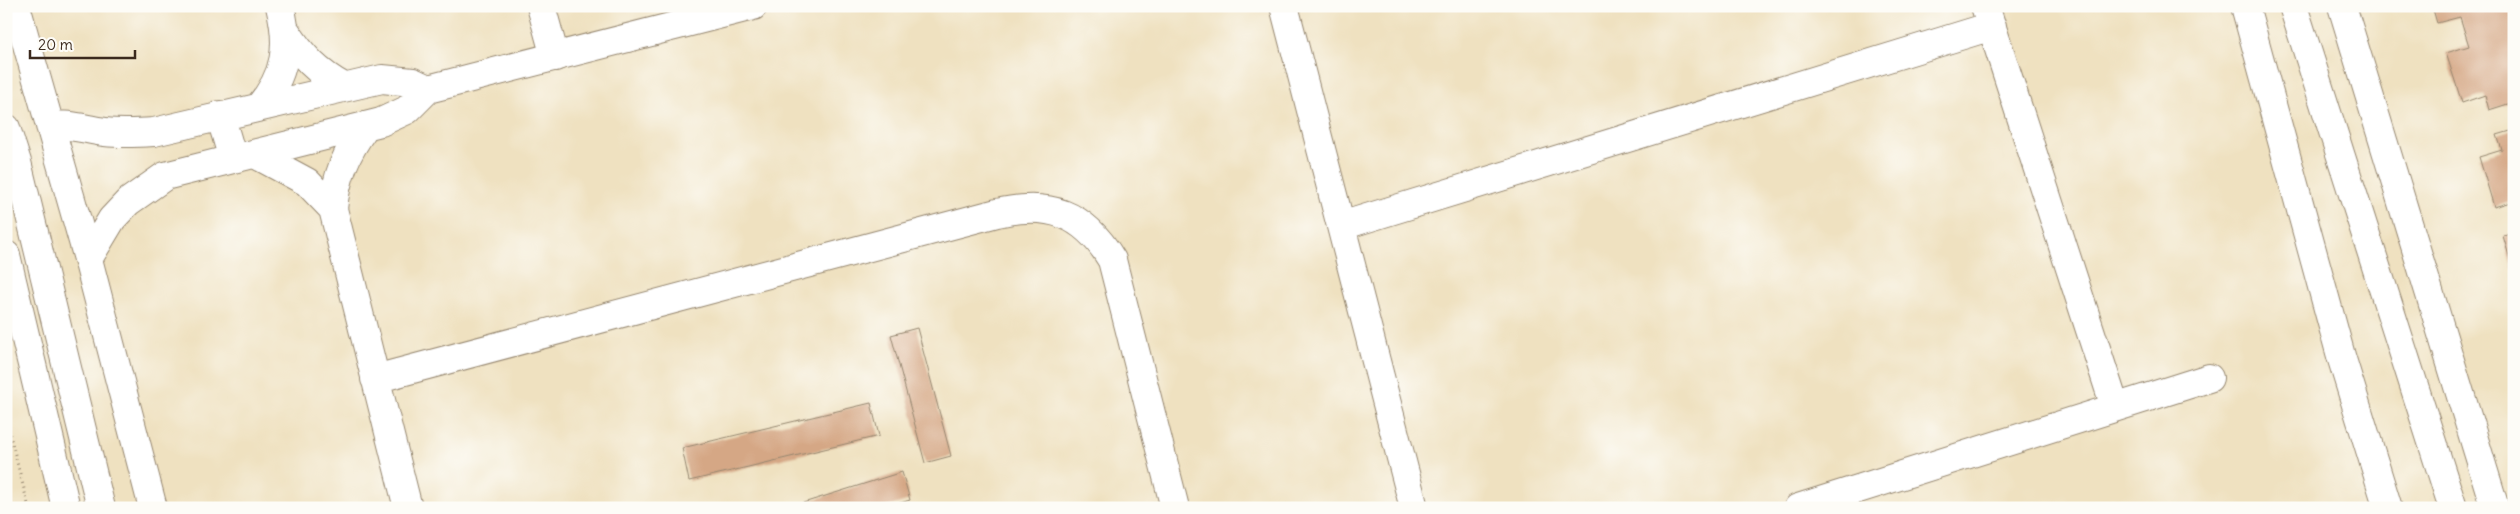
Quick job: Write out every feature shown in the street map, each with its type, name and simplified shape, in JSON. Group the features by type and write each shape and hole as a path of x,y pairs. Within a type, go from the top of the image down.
{"street":[{"path":"16,6 88,259 154,508"},
{"path":"541,6 555,57"},
{"path":"88,259 112,219 146,188 165,176 365,127 394,117 407,110 428,89 753,6"},
{"path":"1284,6 1414,508"},
{"path":"2245,6 2341,356 2388,508"},
{"path":"2293,6 2452,507"},
{"path":"2342,6 2495,508"},
{"path":"1341,226 1989,16 2116,407"},
{"path":"283,19 310,64 326,77 344,87"},
{"path":"259,107 272,92 280,73 285,52 283,19"},
{"path":"50,126 69,124 104,132 154,132 220,115 382,79 414,82 428,89"},
{"path":"220,115 244,156 306,182 333,209"},
{"path":"365,127 352,145 342,165 335,186 333,209 408,508"},
{"path":"6,128 101,508"},
{"path":"375,379 997,213 1036,208 1055,211 1073,218 1089,229 1102,243 1112,260 1175,508"},
{"path":"6,255 12,293 66,508"},
{"path":"1798,508 2209,378"}],"path":[{"path":"6,420 29,508"}],"building":[{"path":"2432,6 2514,6 2514,102 2489,110 2485,95 2462,103 2446,53 2469,46 2460,17 2437,23"},
{"path":"2514,130 2514,201 2494,207 2479,157 2502,150 2497,135"},
{"path":"2514,233 2514,269 2513,269 2503,236"},
{"path":"917,328 951,456 925,463 891,335"},
{"path":"871,403 879,436 689,481 682,448"},
{"path":"902,472 910,500 884,508 801,508 800,504"}]}
